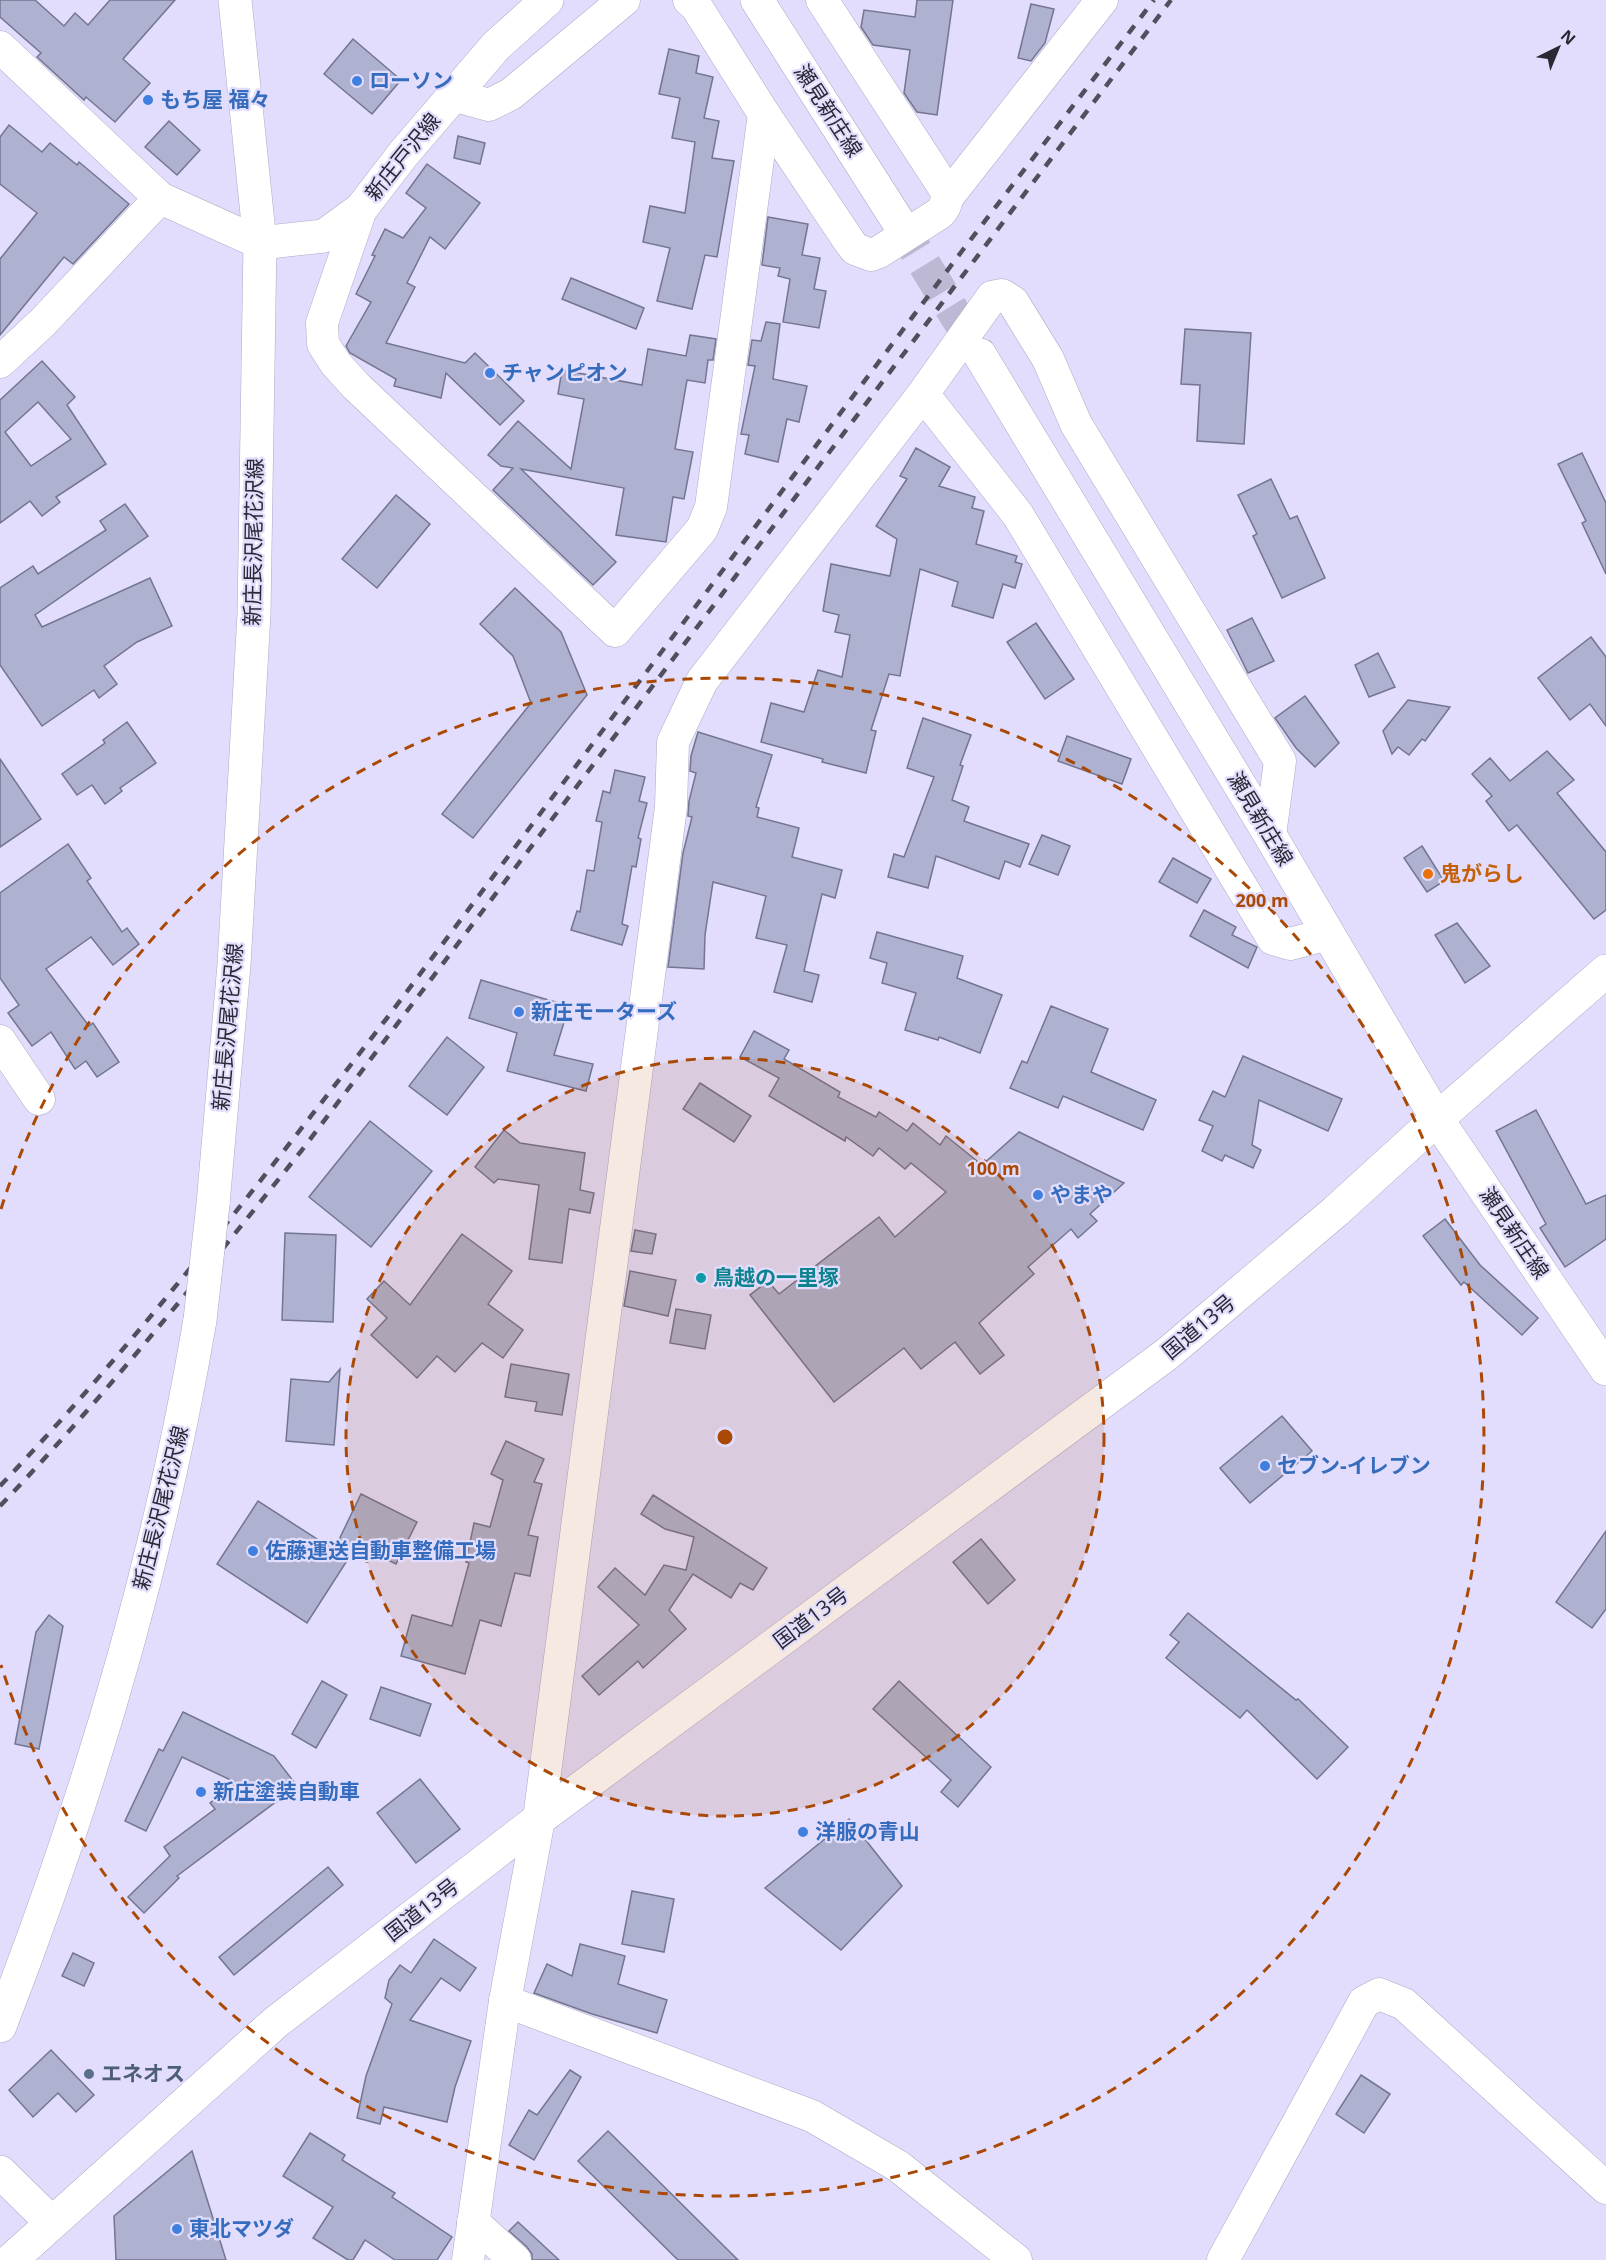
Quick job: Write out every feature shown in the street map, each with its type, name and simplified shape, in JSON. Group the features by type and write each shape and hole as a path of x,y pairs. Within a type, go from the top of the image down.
{"main road":[{"name":"新庄長沢尾花沢線","path":"0,2026 33,1941 84,1792 128,1643 184,1411 200,1320 213,1204 234,965 254,614 260,243 235,0"},
{"name":"新庄戸沢線","path":"260,243 324,237 361,209 453,95 496,46 547,0"},
{"name":"瀬見新庄線","path":"757,0 899,223"},
{"name":"瀬見新庄線","path":"980,355 1270,835 1437,1119 1606,1369"},
{"name":"国道13号","path":"11,2260 276,2022 538,1820 1167,1354 1336,1211 1606,971"},
{"path":"0,2172 51,2222"}],"street":[{"path":"453,95 489,105 511,93 624,0"},
{"path":"689,0 696,6 849,242 855,249 871,255 940,213 946,207 947,198 945,189 822,0"},
{"path":"947,198 1102,0"},
{"path":"0,47 160,198 260,243"},
{"path":"361,209 322,323 323,344 336,364 356,386 615,631 702,529 711,507 764,114"},
{"path":"0,362 43,322 160,198"},
{"path":"468,2260 505,2001 538,1820 671,807 673,742 702,681 923,394 992,297 1002,296 1013,302 1048,359 1076,424 1280,761 1270,835"},
{"path":"923,394 1018,514 1273,939 1290,944 1328,934"},
{"path":"0,1041 39,1099"},
{"path":"1223,2260 1364,2002 1378,1994 1404,2004 1606,2188"},
{"path":"505,2001 812,2116 898,2166 1016,2260"},
{"path":"473,2222 515,2260"}],"building":[{"path":"0,0 35,0 64,26 75,13 88,25 110,0 175,0 123,59 150,83 115,122 86,97 84,100 37,57 41,53 0,17"},
{"path":"917,0 953,0 937,115 917,112 904,93 910,50 873,45 861,27 864,10 915,17"},
{"path":"1031,4 1054,9 1045,43 1031,61 1018,58"},
{"path":"353,39 401,80 372,114 324,74"},
{"path":"669,49 699,56 696,73 713,77 704,118 719,121 712,158 734,161 717,257 705,255 692,309 657,301 670,248 643,242 650,206 685,213 695,142 672,138 680,98 659,94"},
{"path":"169,121 200,150 177,175 145,147"},
{"path":"9,125 42,152 50,143 77,165 79,162 129,204 73,264 64,257 0,335 0,259 37,213 0,184 0,137"},
{"path":"458,136 485,143 480,164 454,158"},
{"path":"427,164 480,203 445,249 430,237 407,283 415,287 386,343 465,363 475,353 524,401 500,425 446,373 441,398 394,386 396,379 350,353 346,346 371,302 356,294 375,256 372,255 385,229 403,238 426,208 406,193"},
{"path":"768,217 808,224 802,255 820,258 814,289 826,291 819,328 783,322 790,279 778,276 780,268 762,265"},
{"path":"571,278 644,308 636,329 562,299"},
{"path":"766,322 780,324 773,379 807,386 799,422 787,419 778,462 745,454 749,435 741,434 755,366 748,365 752,340 761,341"},
{"path":"1185,329 1251,333 1244,444 1197,441 1200,385 1181,384"},
{"path":"690,335 716,339 713,360 708,360 705,383 687,380 675,449 693,452 684,499 673,497 666,542 616,535 624,488 521,469 616,562 593,585 493,490 513,468 501,466 488,455 518,421 571,469 584,399 558,394 562,370 642,385 648,349 686,356"},
{"path":"42,361 75,397 67,405 106,464 56,497 60,502 42,516 30,501 0,523 0,400","holes":["38,402 71,439 31,466 5,432"]},
{"path":"916,448 950,467 939,486 975,497 972,508 984,511 976,544 1017,556 1015,562 1022,564 1015,588 1003,584 993,618 952,606 958,582 920,569 900,676 889,674 871,730 876,731 866,773 822,762 823,759 761,742 771,703 804,712 818,670 842,677 850,635 835,632 839,615 823,611 831,564 890,576 897,539 876,526 907,479 900,476"},
{"path":"1582,453 1606,503 1606,574 1582,523 1586,521 1558,464"},
{"path":"1271,479 1290,519 1297,516 1325,578 1282,598 1253,536 1257,534 1238,495"},
{"path":"396,495 430,524 377,588 342,559"},
{"path":"125,504 148,536 35,615 42,627 150,578 172,626 137,642 104,666 117,684 99,698 94,690 42,726 0,665 0,588 33,566 38,574 106,530 100,521"},
{"path":"515,588 561,632 587,695 473,838 442,814 531,703 513,656 480,624"},
{"path":"1252,618 1274,661 1248,673 1227,630"},
{"path":"1036,623 1074,679 1045,699 1007,642"},
{"path":"1591,637 1606,657 1606,726 1590,704 1570,720 1538,678"},
{"path":"1378,653 1395,687 1369,697 1355,665"},
{"path":"1305,696 1339,743 1315,767 1296,748 1275,718"},
{"path":"1408,700 1450,707 1425,741 1422,739 1409,755 1398,747 1392,754 1383,731"},
{"path":"923,718 971,735 960,765 963,766 952,800 969,807 964,821 1029,844 1020,867 1005,861 999,879 936,856 928,888 888,877 894,854 904,857 934,777 907,768"},
{"path":"127,722 156,763 120,788 122,791 105,804 92,785 77,795 62,774 105,743 103,740"},
{"path":"698,732 772,755 756,807 759,808 757,817 799,828 792,857 842,870 835,898 822,894 804,971 819,975 812,1002 774,992 787,945 756,938 766,896 713,882 705,935 704,969 668,967 683,853 692,817 688,816 689,801 696,773 690,771 691,756"},
{"path":"1067,736 1131,759 1122,784 1058,761"},
{"path":"1547,751 1574,780 1557,793 1606,852 1606,910 1594,919 1517,825 1509,831 1486,801 1492,796 1472,774 1490,758 1510,781"},
{"path":"0,759 41,819 0,847"},
{"path":"615,770 645,777 639,801 647,803 638,838 641,839 636,867 632,866 622,924 628,926 622,945 571,930 577,911 580,912 587,870 594,871 602,822 596,821 603,791 610,793"},
{"path":"1042,835 1070,846 1058,875 1029,864"},
{"path":"68,844 91,878 87,881 122,932 127,928 139,944 113,965 91,937 46,969 89,1026 93,1023 119,1062 97,1077 86,1061 75,1069 51,1032 32,1046 8,1013 19,1005 0,978 0,893"},
{"path":"1422,846 1444,881 1427,892 1404,858"},
{"path":"1173,858 1211,879 1197,903 1159,882"},
{"path":"1204,910 1236,927 1232,935 1257,947 1248,968 1190,936"},
{"path":"1457,923 1490,966 1465,983 1435,935"},
{"path":"877,932 963,956 957,978 1002,995 980,1053 939,1037 938,1040 905,1030 916,993 882,983 887,963 870,958"},
{"path":"481,980 569,1006 554,1055 593,1064 586,1091 507,1071 517,1033 469,1018"},
{"path":"1051,1006 1108,1029 1091,1072 1156,1100 1143,1130 1063,1096 1058,1108 1010,1088 1022,1061 1027,1063"},
{"path":"754,1031 789,1050 784,1059 840,1092 838,1097 876,1117 879,1112 907,1131 913,1123 940,1145 946,1136 982,1165 1019,1132 1124,1183 1090,1214 1097,1221 1078,1238 1071,1229 1028,1267 1034,1274 979,1323 1004,1355 980,1374 955,1342 921,1369 904,1348 834,1402 750,1295 768,1281 779,1294 879,1217 895,1237 946,1192 911,1163 905,1169 879,1148 873,1156 846,1137 845,1141 769,1096 779,1078 740,1057"},
{"path":"447,1037 484,1067 447,1115 409,1086"},
{"path":"1243,1056 1342,1099 1328,1131 1259,1100 1252,1145 1261,1150 1253,1168 1225,1155 1222,1161 1202,1151 1213,1126 1199,1120 1213,1091 1225,1097"},
{"path":"700,1083 751,1116 734,1142 683,1109"},
{"path":"1536,1110 1586,1204 1606,1195 1606,1239 1565,1267 1540,1228 1546,1224 1496,1131"},
{"path":"370,1121 432,1171 371,1247 309,1197"},
{"path":"504,1130 520,1143 585,1153 580,1190 594,1193 590,1213 569,1209 562,1263 529,1259 539,1185 498,1179 494,1183 475,1167"},
{"path":"1445,1219 1480,1265 1538,1318 1522,1335 1464,1282 1461,1285 1423,1236"},
{"path":"635,1230 656,1234 652,1254 631,1251"},
{"path":"285,1233 336,1235 333,1322 282,1320"},
{"path":"462,1234 512,1271 488,1304 523,1330 503,1358 482,1343 455,1372 437,1356 417,1378 371,1335 387,1318 367,1299 384,1281 410,1305"},
{"path":"630,1271 676,1280 668,1316 624,1306"},
{"path":"676,1309 711,1315 705,1349 670,1343"},
{"path":"511,1364 569,1374 562,1415 535,1411 537,1402 505,1397"},
{"path":"340,1369 334,1445 286,1441 291,1379 329,1382"},
{"path":"1282,1416 1312,1451 1250,1503 1220,1468"},
{"path":"506,1441 544,1459 534,1482 542,1484 528,1535 538,1537 530,1576 515,1573 501,1626 480,1620 465,1674 401,1656 412,1615 452,1626 469,1563 466,1562 474,1523 490,1527 503,1480 491,1474"},
{"path":"361,1494 417,1522 396,1564 357,1545 307,1623 217,1564 258,1501 334,1550"},
{"path":"653,1495 767,1568 753,1590 740,1583 731,1598 693,1574 669,1610 686,1629 643,1668 638,1661 599,1695 582,1676 639,1625 598,1587 615,1568 645,1595 664,1565 686,1570 694,1537 665,1529 641,1514"},
{"path":"1606,1531 1606,1609 1592,1628 1556,1602"},
{"path":"981,1539 1015,1580 988,1604 953,1562"},
{"path":"1188,1613 1296,1700 1298,1699 1348,1747 1317,1779 1247,1710 1240,1718 1166,1658 1179,1642 1170,1635"},
{"path":"49,1615 63,1626 39,1749 15,1744 36,1632"},
{"path":"322,1681 347,1695 316,1748 292,1734"},
{"path":"899,1681 991,1767 958,1807 941,1792 951,1780 873,1709"},
{"path":"381,1687 431,1704 420,1736 370,1719"},
{"path":"183,1712 274,1756 297,1786 177,1876 179,1878 144,1913 128,1897 170,1856 164,1847 215,1809 210,1803 237,1783 182,1757 146,1831 125,1821 159,1749 163,1751"},
{"path":"420,1779 460,1829 416,1863 377,1813"},
{"path":"849,1819 902,1886 841,1950 765,1888"},
{"path":"328,1867 343,1885 234,1975 219,1957"},
{"path":"632,1891 674,1899 664,1952 622,1944"},
{"path":"434,1939 476,1968 460,1991 441,1978 410,2020 471,2041 455,2087 447,2122 384,2107 380,2124 357,2118 366,2076 392,2004 385,1998 389,1980 400,1965 411,1973"},
{"path":"580,1944 625,1956 618,1984 667,2000 657,2033 592,2014 534,1993 547,1964 572,1976"},
{"path":"73,1953 94,1963 84,1986 62,1976"},
{"path":"51,2050 94,2095 76,2112 58,2093 33,2117 9,2090"},
{"path":"570,2070 581,2077 534,2160 509,2145 529,2110 537,2115"},
{"path":"1361,2075 1390,2094 1364,2133 1336,2114"},
{"path":"608,2131 738,2260 678,2260 578,2161"},
{"path":"310,2133 345,2155 342,2160 395,2193 392,2197 452,2237 437,2260 395,2260 365,2240 353,2260 348,2260 313,2238 333,2207 283,2176"},
{"path":"192,2151 226,2260 116,2260 114,2216"},
{"path":"518,2222 559,2260 532,2260 532,2254 527,2247 509,2231"}],"tunnel":[{"path":"899,223 980,355"}],"railway":[{"path":"0,1486 151,1316 341,1078 962,251 1154,0"},
{"path":"0,1506 117,1376 302,1150 1171,0"}],"place":[{"name":"ローソン","path":"357,81"},
{"name":"もち屋 福々","path":"148,100"},
{"name":"チャンピオン","path":"490,373"},
{"name":"鬼がらし","path":"1428,874"},
{"name":"新庄モーターズ","path":"519,1012"},
{"name":"やまや","path":"1038,1195"},
{"name":"鳥越の一里塚","path":"701,1278"},
{"name":"セブン-イレブン","path":"1265,1466"},
{"name":"佐藤運送自動車整備工場","path":"253,1551"},
{"name":"新庄塗装自動車","path":"201,1792"},
{"name":"洋服の青山","path":"803,1832"},
{"name":"エネオス","path":"89,2074"},
{"name":"東北マツダ","path":"177,2229"}]}
